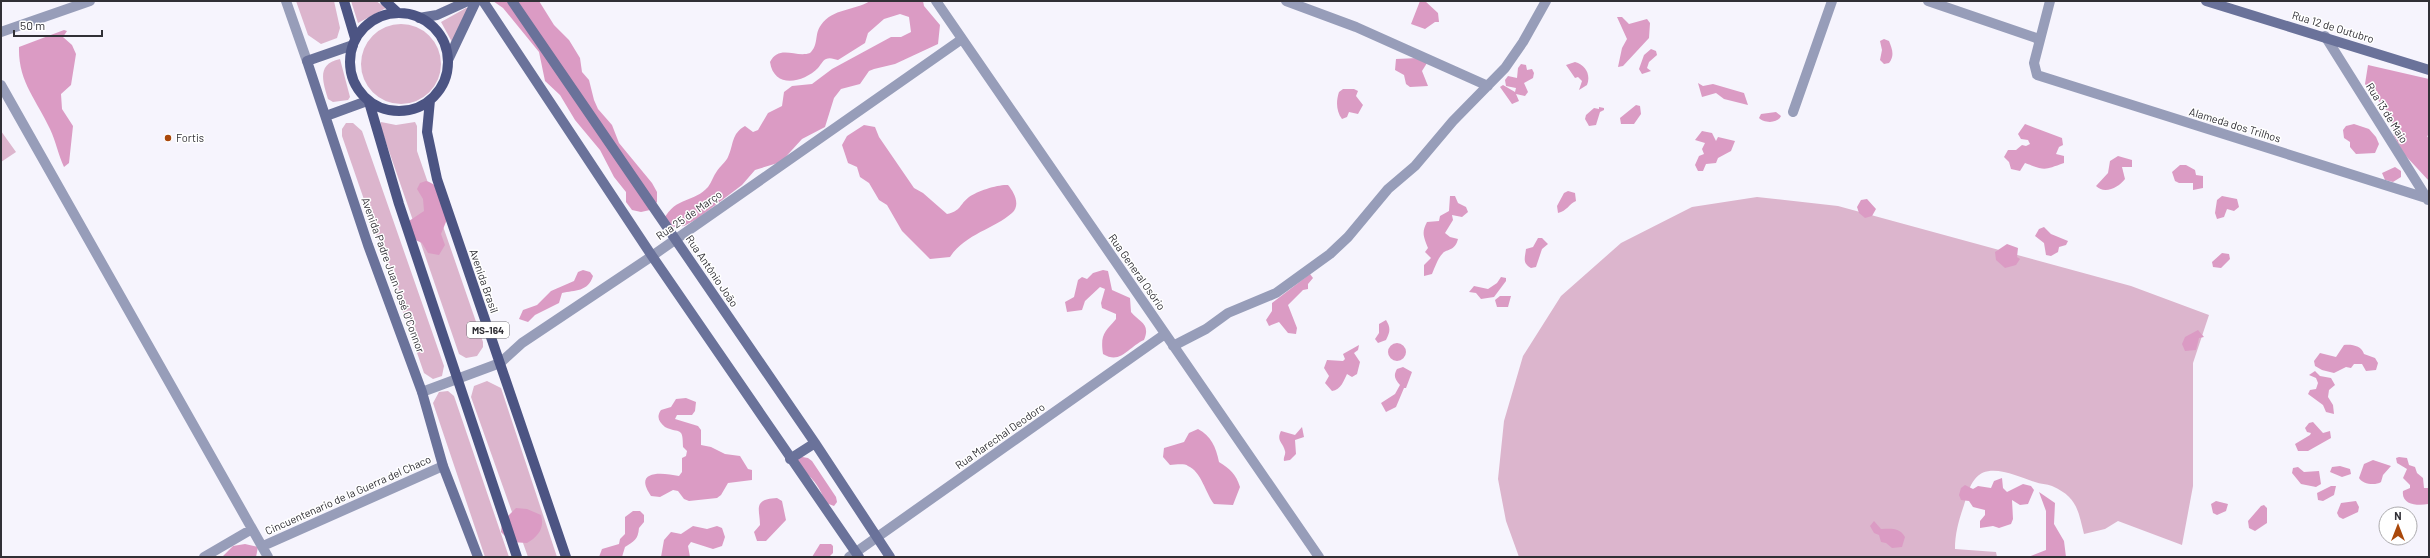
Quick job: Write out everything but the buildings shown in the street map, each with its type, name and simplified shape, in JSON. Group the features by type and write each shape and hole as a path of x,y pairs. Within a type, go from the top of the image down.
{"main road":[{"path":"344,1 354,42 352,75 360,93 368,101 382,109 399,112 416,109 430,100 444,82 448,60 476,1"},
{"path":"385,1 398,13"},
{"path":"419,18 438,14 468,1"},
{"path":"482,1 854,555"},
{"name":"Rua Antônio João","path":"512,1 815,443 890,557"},
{"name":"Rua 12 de Outubro","path":"2206,1 2325,36 2429,70"},
{"path":"307,61 354,42 370,21 384,15 398,13 419,18 437,30 444,44 448,60"},
{"name":"Avenida Padre Juan José O'Connor","path":"307,61 368,246 422,392 443,466 478,557"},
{"name":"Avenida Brasil","path":"430,100 427,132 429,151 457,241 566,557"},
{"path":"326,116 368,101"},
{"path":"368,101 396,197 517,557"},
{"path":"790,460 815,443"}],"street":[{"path":"1,32 90,1"},
{"name":"Avenida Padre Juan José O'Connor","path":"286,1 307,61"},
{"name":"Rua General Osório","path":"936,1 1319,557"},
{"path":"1286,1 1356,27 1488,86"},
{"path":"1173,346 1206,329 1228,313 1276,293 1330,254 1348,237 1388,189 1415,166 1453,121 1505,68 1523,42 1546,1"},
{"path":"1793,112 1832,1"},
{"path":"1928,1 2039,39 2050,1"},
{"name":"Rua 13 de Maio","path":"2325,36 2428,200"},
{"name":"Rua 25 de Março","path":"422,392 500,363 522,343 652,256 962,39"},
{"name":"Alameda dos Trilhos","path":"2039,39 2034,63 2037,75 2428,200"},
{"path":"1,85 266,554"},
{"name":"Rua Marechal Deodoro","path":"854,555 1165,334"},
{"name":"Cincuentenario de la Guerra del Chaco","path":"266,554 443,466"},
{"name":"Cincuentenario de la Guerra del Chaco","path":"204,557 252,529"}],"shaded area":[{"path":"296,1 334,1 340,28 337,38 321,44 308,35"},
{"path":"351,1 376,1 386,8 358,23"},
{"path":"493,1 539,1 554,25 569,40 580,58 582,72 589,80 598,109 612,125 619,143 652,183 657,192 657,202 650,210 641,212 632,210 626,202 626,192 614,177 600,150 575,120 560,95 545,81 539,52 503,8"},
{"path":"870,1 923,1 924,6 940,25 938,44 895,64 869,71 860,84 841,89 834,98 825,127 802,139 781,162 755,170 742,185 697,219 684,226 669,227 664,219 669,212 679,203 703,192 708,187 718,169 727,159 737,132 745,126 753,132 758,130 768,113 782,106 784,92 792,86 812,84 832,69 891,37 901,37 911,32 909,17 900,14 884,19 868,33 865,43 838,60 830,58 826,59 818,68 805,77 790,81 783,80 773,71 770,62 778,54 810,53 815,47 819,28 831,15 857,7"},
{"path":"1420,1 1425,1 1438,13 1439,22 1435,22 1425,29 1411,24"},
{"path":"468,8 452,42 441,22"},
{"path":"1617,17 1622,17 1629,24 1647,19 1650,23 1649,38 1623,66 1618,67 1622,48 1627,39"},
{"path":"401,24 416,27 429,36 438,49 441,64 438,79 429,92 416,101 401,104 386,101 373,92 364,79 361,64 364,49 373,36 386,27"},
{"path":"64,30 67,31 63,37 72,45 76,54 71,85 61,94 62,109 73,126 69,163 64,167 50,129 25,81 19,47"},
{"path":"1884,39 1889,41 1892,49 1892,55 1889,63 1884,64 1880,60 1882,50 1880,41"},
{"path":"1651,49 1656,51 1657,55 1649,62 1647,68 1651,71 1642,74 1639,69 1644,55"},
{"path":"1418,58 1427,63 1422,71 1428,86 1410,87 1406,84 1404,75 1395,70 1396,59"},
{"path":"340,59 350,97 348,100 333,102 328,99 324,86 323,74 327,65 332,61"},
{"path":"1575,62 1582,65 1588,74 1587,85 1579,90 1582,81 1578,77 1575,78 1566,65"},
{"path":"1521,64 1526,65 1527,70 1532,69 1534,73 1533,78 1524,83 1528,92 1525,96 1516,94 1519,101 1512,104 1500,87 1503,85 1515,92 1516,88 1506,86 1505,80 1508,76 1517,78 1518,68"},
{"path":"2368,65 2429,79 2429,135 2427,136 2429,139 2429,181 2404,154 2394,136 2391,116 2365,84"},
{"path":"1698,83 1703,86 1713,84 1744,93 1748,105 1724,99 1716,93 1702,97"},
{"path":"1343,89 1354,89 1358,91 1356,96 1363,105 1358,114 1349,112 1347,117 1342,119 1338,109 1337,99 1339,92"},
{"path":"1636,105 1640,106 1641,114 1634,124 1621,124 1620,118"},
{"path":"1599,107 1604,108 1604,110 1600,112 1596,125 1589,126 1585,119 1586,115 1594,108 1599,109"},
{"path":"1776,112 1781,116 1777,120 1767,122 1759,118 1761,114"},
{"path":"381,122 396,125 415,122 417,126 417,151 483,342 483,347 477,356 466,358 459,354 380,125"},
{"path":"346,123 353,123 362,131 444,366 442,376 433,379 424,373 342,136 342,129"},
{"path":"2025,124 2062,138 2063,145 2059,147 2056,154 2064,156 2064,163 2045,169 2025,163 2020,171 2011,169 2009,162 2004,157 2008,150 2016,150 2022,145 2026,146 2030,144 2028,140 2021,139 2018,134"},
{"path":"2354,124 2369,129 2376,137 2379,144 2375,153 2356,154 2350,147 2350,142 2344,138 2343,130 2346,126"},
{"path":"864,125 875,127 879,137 914,188 923,193 947,214 955,211 969,197 977,192 1004,185 1008,185 1016,199 1015,210 1005,219 971,237 956,249 950,257 930,259 902,231 887,205 879,200 869,183 860,177 857,167 848,163 842,145 847,136"},
{"path":"1,131 16,152 1,162"},
{"path":"1702,131 1712,133 1716,141 1718,137 1735,141 1731,151 1718,158 1716,163 1706,164 1703,171 1698,171 1695,165 1699,156 1704,154 1702,149 1705,143 1695,140"},
{"path":"2118,156 2132,160 2132,167 2122,167 2125,179 2119,185 2108,190 2100,189 2096,186 2108,173 2110,161"},
{"path":"2180,165 2186,165 2195,170 2196,175 2203,176 2203,188 2193,190 2193,183 2179,183 2175,181 2172,172"},
{"path":"2395,167 2401,171 2401,177 2393,182 2385,180 2382,173"},
{"path":"426,181 435,186 438,190 448,217 441,234 445,245 439,255 428,253 422,243 411,238 409,221 424,211 423,199 417,189 420,183"},
{"path":"1568,191 1575,193 1576,201 1564,211 1558,213 1557,206 1564,193"},
{"path":"1450,196 1455,196 1458,203 1466,207 1468,212 1462,217 1452,215 1453,220 1445,233 1450,237 1458,239 1457,243 1453,248 1441,255 1432,274 1424,276 1424,265 1431,258 1425,252 1428,248 1425,241 1424,229 1427,222 1439,221 1440,216 1449,211"},
{"path":"2222,196 2237,199 2239,207 2234,211 2227,209 2224,217 2217,219 2215,213 2217,200"},
{"path":"1757,197 1838,206 2131,286 2209,315 2193,363 2193,486 2182,545 2118,521 2105,529 2084,534 2075,505 2067,495 2060,490 2050,485 2037,483 2012,474 1988,471 1981,474 1971,485 1959,521 1955,549 1996,552 1997,557 1519,557 1506,521 1498,479 1504,421 1523,356 1561,296 1621,243 1692,207"},
{"path":"1867,199 1876,209 1872,216 1865,218 1859,213 1857,207 1861,200"},
{"path":"2044,227 2051,234 2068,241 2066,245 2059,247 2058,252 2051,256 2046,255 2044,243 2035,236 2039,229"},
{"path":"1538,238 1542,238 1548,244 1542,249 1536,267 1531,268 1525,262 1526,249 1533,247"},
{"path":"2007,244 2018,248 2017,257 2020,259 2016,265 2005,268 1996,260 1995,252"},
{"path":"2222,253 2229,254 2230,259 2221,268 2213,267 2212,262"},
{"path":"583,270 590,272 593,276 588,285 584,288 562,293 559,303 535,315 528,322 519,319 523,310 537,305 551,291 574,281 578,272"},
{"path":"1103,270 1108,271 1112,290 1130,298 1131,312 1143,323 1146,330 1144,340 1124,354 1115,357 1109,357 1103,354 1102,342 1104,334 1116,319 1116,314 1102,308 1101,303 1105,289 1100,287 1085,301 1082,310 1067,312 1065,302 1074,297 1078,280 1082,277 1087,279 1093,273"},
{"path":"1310,274 1313,278 1308,284 1308,289 1303,290 1288,305 1297,328 1296,334 1288,333 1279,322 1269,326 1266,320 1272,311 1272,303"},
{"path":"1501,277 1506,278 1506,281 1494,297 1481,299 1476,293 1469,292 1474,286 1488,289 1497,283"},
{"path":"1500,296 1511,296 1508,307 1497,307 1495,300"},
{"path":"1386,320 1389,325 1388,335 1386,340 1378,343 1375,339 1379,333 1379,324"},
{"path":"2198,330 2204,337 2199,338 2196,350 2185,351 2182,344 2185,337"},
{"path":"1397,343 1403,346 1406,352 1403,358 1397,361 1391,358 1388,352 1391,346"},
{"path":"1359,345 1358,350 1354,353 1360,362 1357,374 1352,377 1347,374 1340,387 1332,391 1325,383 1329,376 1324,368 1327,360 1343,361 1345,359 1343,354"},
{"path":"2344,345 2356,346 2363,351 2364,354 2375,358 2378,363 2376,370 2366,371 2362,364 2354,364 2351,368 2346,367 2334,373 2322,370 2315,366 2314,361 2320,353 2336,357"},
{"path":"1403,367 1412,372 1406,388 1404,388 1396,407 1386,412 1381,403 1395,394 1400,385 1395,374 1397,369"},
{"path":"2315,371 2320,376 2331,378 2335,385 2329,390 2328,397 2333,405 2334,414 2326,412 2323,405 2308,394 2310,390 2316,389 2318,383 2316,378 2309,375"},
{"path":"487,381 501,388 557,557 528,557 471,397 474,386"},
{"path":"448,391 454,396 509,557 485,557 433,403 439,392"},
{"path":"686,398 696,402 695,411 692,415 677,415 675,419 698,426 701,430 701,445 711,447 725,454 740,456 748,469 752,470 752,480 728,483 721,495 717,498 689,501 684,499 678,491 673,490 660,497 651,496 646,488 645,481 647,477 657,474 679,476 682,472 682,458 686,456 687,451 683,447 681,433 665,427 658,417 661,410 671,407 676,399"},
{"path":"2313,422 2323,433 2330,431 2331,438 2308,451 2298,451 2295,444 2310,435 2311,433 2307,432 2305,428 2309,423"},
{"path":"1302,427 1304,437 1295,440 1296,454 1290,460 1284,461 1285,451 1279,437 1281,431 1295,435"},
{"path":"1198,429 1210,439 1219,462 1232,472 1237,479 1240,487 1233,505 1214,504 1200,478 1193,469 1186,465 1170,465 1163,457 1164,448 1184,442 1189,433"},
{"path":"797,456 808,458 812,461 836,497 837,502 834,506 826,503 816,484 800,469"},
{"path":"2396,458 2407,458 2409,465 2415,467 2417,473 2423,478 2424,488 2429,488 2428,504 2411,504 2407,502 2403,496 2403,491 2410,488 2410,485 2403,478 2407,469 2397,463"},
{"path":"2373,460 2391,466 2383,475 2381,482 2369,484 2363,482 2359,478 2364,464"},
{"path":"2340,466 2350,469 2351,474 2342,477 2330,472 2332,467"},
{"path":"2298,467 2304,472 2319,471 2321,484 2316,487 2301,484 2292,473 2293,468"},
{"path":"2002,478 2003,488 2007,492 2023,484 2031,486 2034,490 2028,504 2020,505 2012,500 2013,519 2011,524 1999,528 1993,526 1980,528 1980,521 1985,515 1985,510 1973,507 1969,501 1961,500 1959,495 1961,488 1965,485 1973,489 1978,486 1991,488 1994,481"},
{"path":"2331,486 2336,486 2334,495 2323,501 2318,500 2317,493"},
{"path":"2039,492 2055,503 2054,524 2064,541 2066,557 2028,557 2046,550 2046,511"},
{"path":"777,498 782,501 786,520 766,541 757,541 754,532 760,525 759,506 764,501"},
{"path":"2216,501 2228,504 2226,511 2217,515 2213,513 2211,504"},
{"path":"2356,501 2359,507 2358,512 2343,519 2339,517 2337,513 2341,503"},
{"path":"2264,505 2267,508 2267,523 2255,531 2249,528 2248,521 2261,506"},
{"path":"516,508 527,509 541,515 542,524 540,532 527,543 511,542 501,532 502,522"},
{"path":"633,511 640,511 644,515 644,522 639,528 638,535 635,540 625,547 622,557 599,557 602,549 619,544 620,539 625,534 625,517"},
{"path":"1874,521 1881,529 1894,529 1903,534 1905,537 1902,547 1892,548 1886,543 1881,542 1879,535 1874,533 1870,526"},
{"path":"693,526 707,529 717,526 722,528 725,537 722,546 713,549 691,542 688,546 690,557 661,557 664,540 671,532 681,534"},
{"path":"245,544 258,547 256,557 222,557 233,546"},
{"path":"820,544 831,544 833,546 833,553 829,557 812,557"}],"place":[{"name":"Fortis","path":"168,138"}]}
